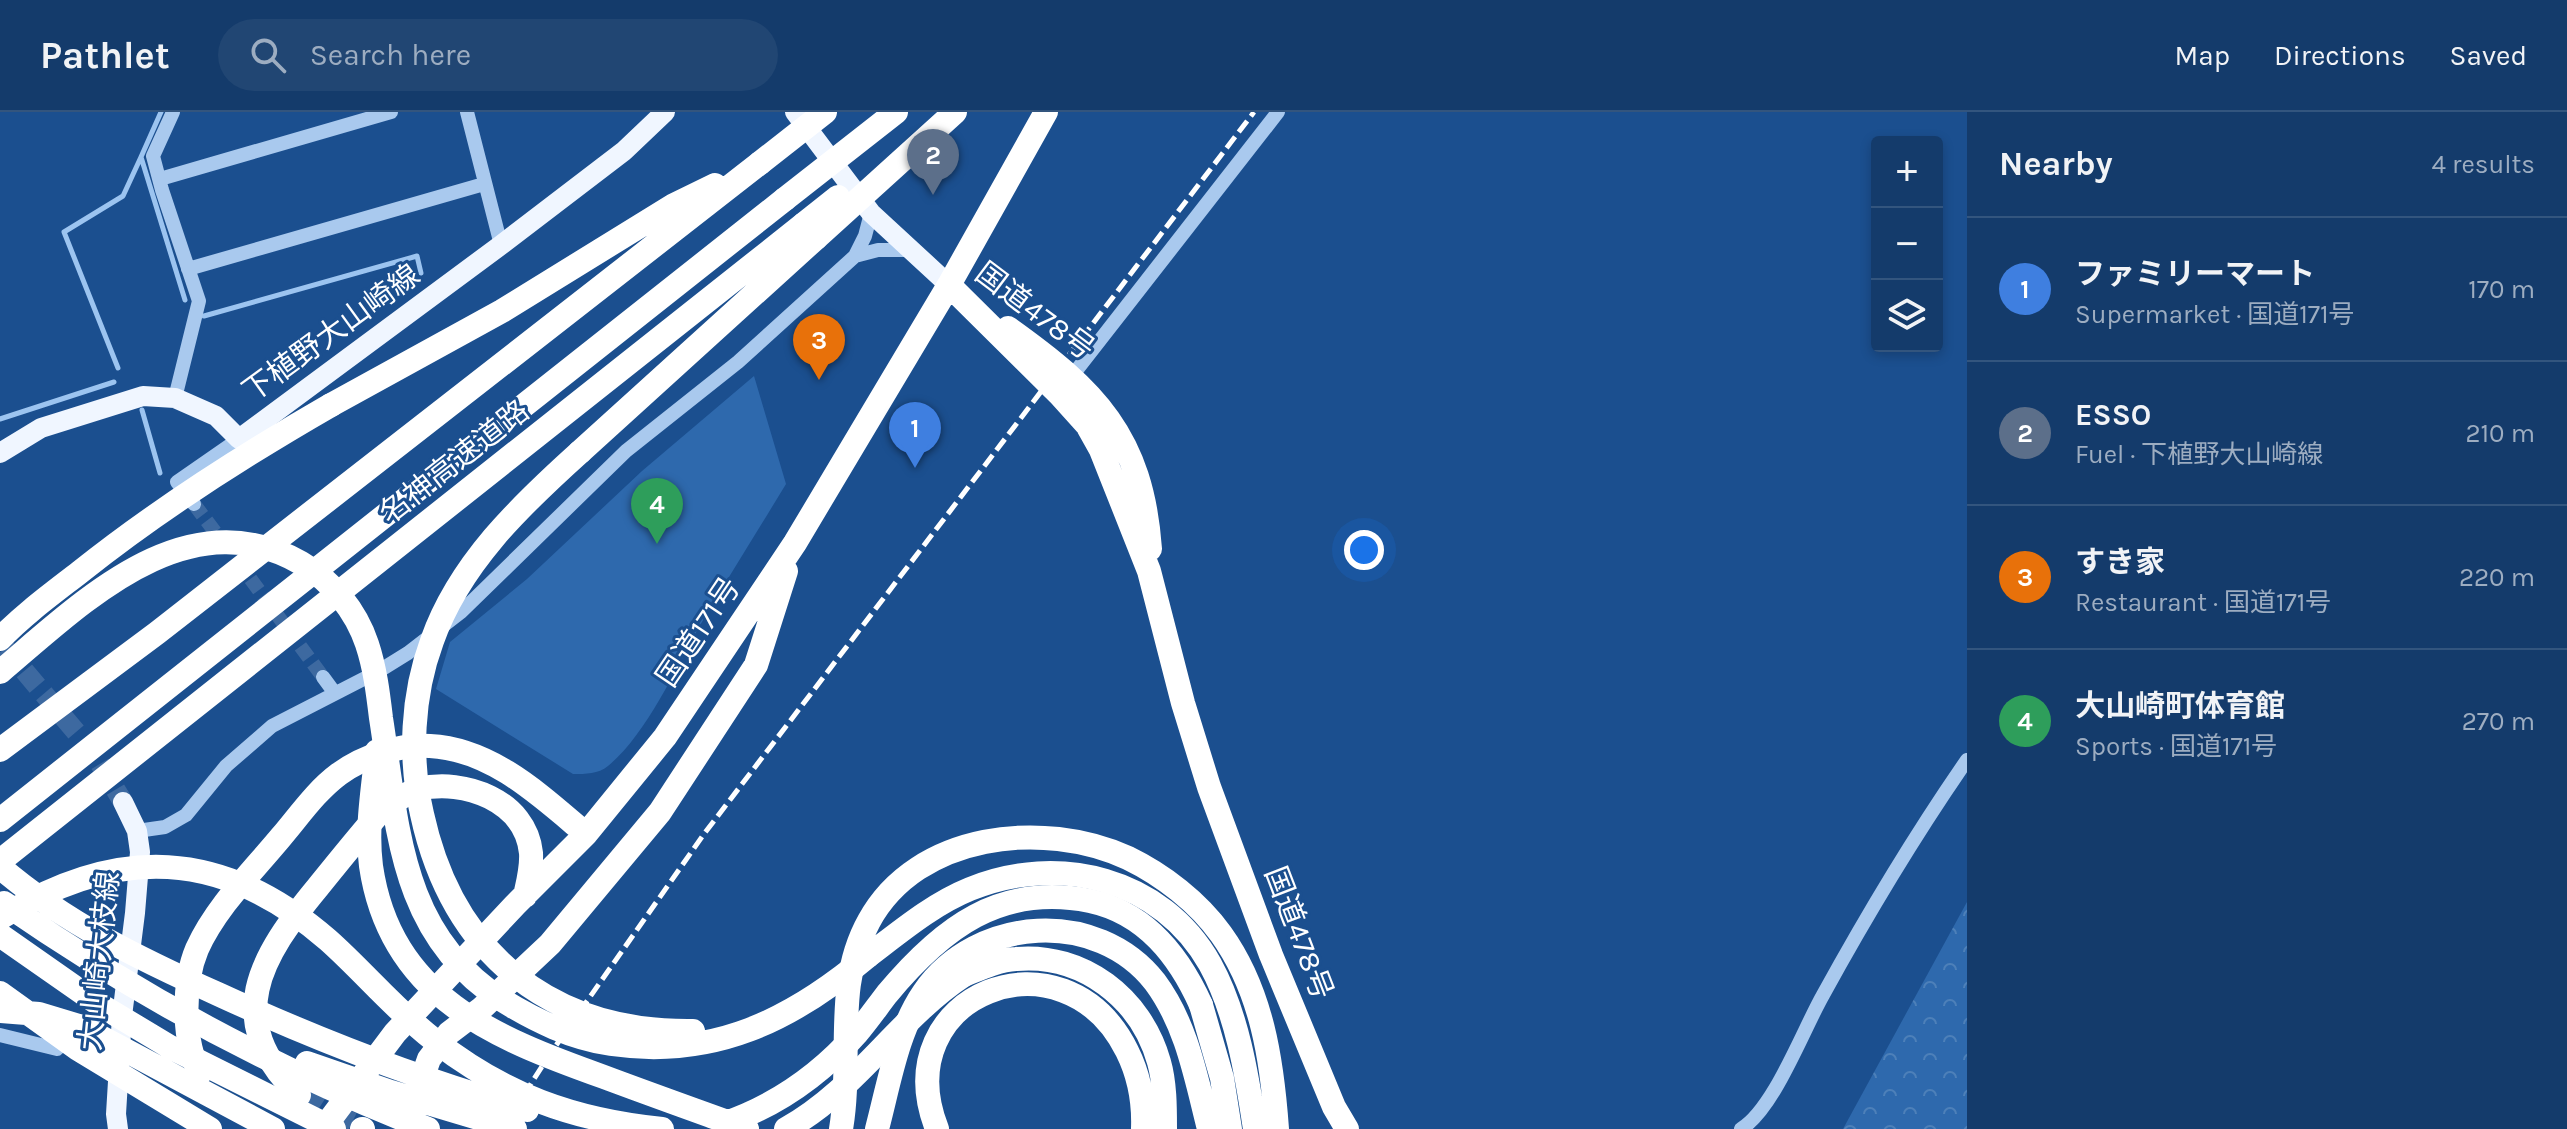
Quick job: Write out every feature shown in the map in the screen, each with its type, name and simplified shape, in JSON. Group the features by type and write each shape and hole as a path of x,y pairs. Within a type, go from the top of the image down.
{"highway":[{"name":"名神高速道路","path":"0,750 157,633 825,112"},
{"name":"名神高速道路","path":"0,820 896,112"},
{"name":"名神高速道路","path":"0,864 810,231 947,112"},
{"path":"868,956 797,1002 735,1026 703,1031 643,1030 587,1015 535,990 492,955 457,909 443,882 418,797 415,734 423,670 444,610 474,563 510,519 810,231 955,112"},
{"name":"国道171号","path":"323,1129 395,1033 586,834 665,737 795,543 949,285 1046,112"},
{"path":"1,650 67,581 233,463 502,311 674,205 760,163"},
{"name":"国道478号","path":"949,285 1046,355 1072,376 1100,406 1124,445 1139,482 1149,539 1149,571"},
{"name":"国道478号","path":"949,285 1060,395 1087,425 1101,450 1149,571 1183,703 1209,787 1271,955 1334,1107 1347,1129"},
{"path":"428,1129 422,1108 423,1076 429,1059 449,1033 482,1008 550,944 660,812 756,665 795,543"},
{"path":"1,650 146,562 188,547 242,544 292,558 320,577 342,599 357,619 366,642 378,693 399,841 418,903 448,953 467,973 487,990 540,1022 571,1035 638,1048 672,1048 736,1036 798,1008 921,916 968,889 1023,874 1053,872 1084,875 1131,890 1156,905 1180,925 1210,964 1233,1023 1255,1125"},
{"name":"名神高速道路","path":"0,762 157,633"},
{"path":"378,693 378,739 370,821 371,863 387,920 403,953 421,978 461,1013 511,1041 747,1129"},
{"path":"257,1129 228,1110 210,1090 197,1067 189,1039 186,1004 189,975 208,927 315,796 338,775 364,759 395,749 428,745 455,749 481,757 512,776 586,834"},
{"path":"299,1095 264,1052 257,1025 255,997 260,977 279,937 381,811 398,798 435,787 456,787 497,800 515,814 531,850 531,869 525,896"},
{"path":"841,1129 846,1081 845,1015 860,939 880,903 910,873 928,862 975,843 1047,838 1077,842 1128,859 1181,892 1201,910 1238,960 1253,993 1269,1053 1277,1129"},
{"path":"0,864 45,903 123,948 306,1034 476,1095 575,1124 603,1129"},
{"path":"0,918 53,889 105,872 160,867 212,875 259,892 304,920 424,1032 510,1090 564,1112 662,1129"},
{"path":"701,1129 749,1115 804,1083 857,1033 907,972 948,932 993,907 1046,896 1099,903 1139,922 1166,946 1179,963 1201,1005 1222,1078 1230,1129"},
{"path":"0,900 109,972 235,1045 309,1080 428,1129"},
{"path":"877,1129 897,1051 913,1011 925,991 958,957 978,946 1000,936 1046,930 1093,938 1115,948 1136,962 1153,980 1167,1000 1183,1035 1209,1129"},
{"path":"0,935 100,1005 170,1047 334,1129"},
{"path":"786,1129 832,1099 946,987 988,965 1014,959 1042,958 1069,964 1094,975 1118,992 1133,1009 1159,1061 1164,1090 1165,1129"},
{"path":"109,972 313,1066 515,1129"},
{"path":"937,1129 926,1089 933,1046 943,1027 957,1011 974,999 1004,987 1035,984 1055,987 1084,1000 1121,1037 1138,1079 1143,1129"},
{"path":"0,993 102,1064 210,1129"},
{"path":"0,1011 39,1014 82,1027 274,1129"}],"main road":[{"name":"下植野大山崎線","path":"0,453 41,428 143,396 175,398 216,416 239,439 624,151 665,112"},
{"path":"795,112 871,213 949,285"},
{"name":"大山崎大枝線","path":"118,1129 116,1114 122,1016 140,852 137,831 123,802"}],"street":[{"path":"173,112 153,156 199,301 175,398"},
{"path":"160,179 391,112"},
{"path":"467,112 501,245"},
{"path":"1072,376 1278,112"},
{"path":"188,269 484,184"},
{"path":"137,831 165,827 186,815 226,766 272,726 379,671 461,612 626,451 738,362 855,256 871,213"},
{"path":"855,256 878,250 911,250"},
{"path":"194,504 177,482 239,439"},
{"path":"323,677 334,692"},
{"path":"1741,1129 1750,1124 1768,1101 1823,994 1899,865 1967,760"},
{"path":"0,1035 57,1049 78,1023 96,1015 122,1016"},
{"path":"1765,1120 1768,1101"}],"green space":[{"path":"754,376 786,484 699,627 659,701 622,753 600,771 573,774 436,689 450,642 527,579 642,471"},
{"path":"1967,902 1967,1129 1843,1129"}],"waterway":[{"path":"161,112 141,157 185,300"},
{"path":"118,368 64,232 123,196 141,157"},
{"path":"204,316 417,256 421,273"},
{"path":"0,419 114,382"},
{"path":"142,410 160,473"}],"tunnel":[{"path":"194,504 225,545"},
{"path":"238,562 323,677"},
{"path":"5,648 93,752 123,802"},
{"path":"299,1095 362,1129"}],"railway":[{"path":"502,1129 550,1054 704,834 1254,112"}],"place":[{"name":"ESSO","path":"933,195"},
{"name":"すき家","path":"819,380"},
{"name":"ファミリーマート","path":"915,468"},
{"name":"大山崎町体育館","path":"657,544"}]}
